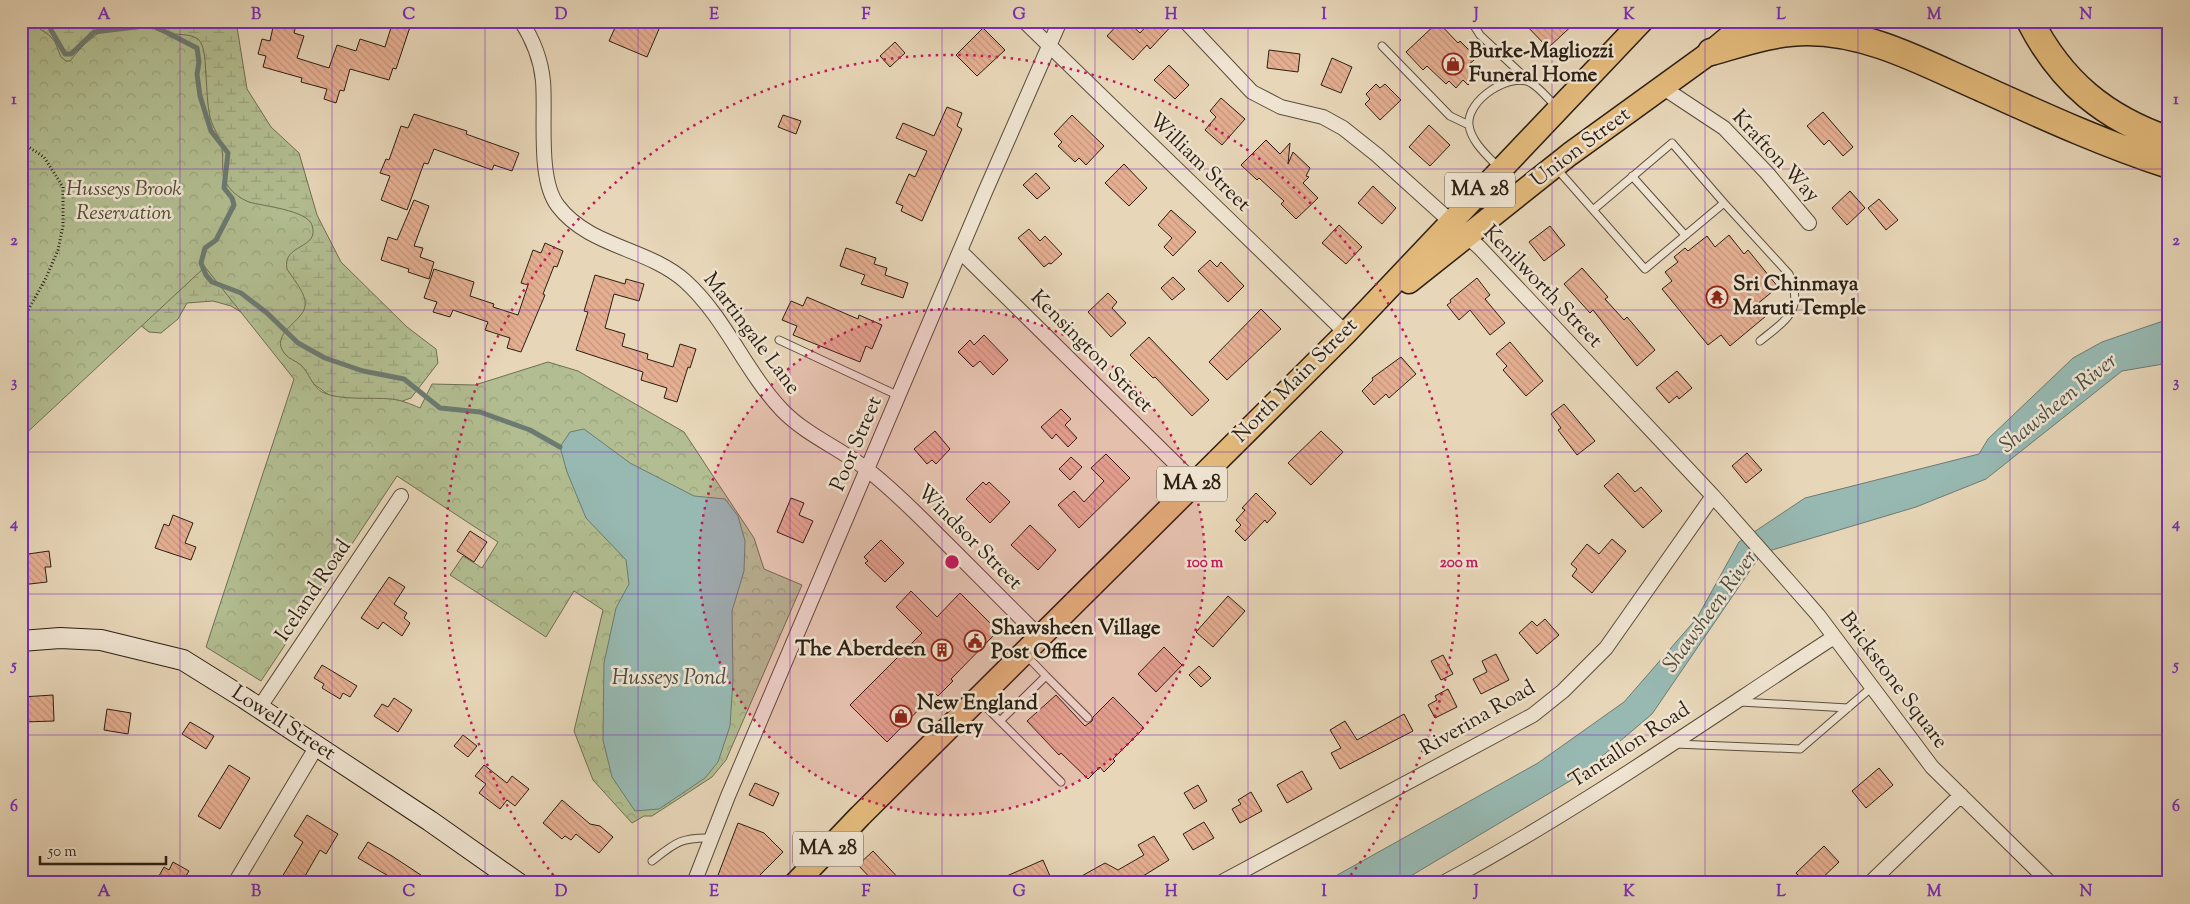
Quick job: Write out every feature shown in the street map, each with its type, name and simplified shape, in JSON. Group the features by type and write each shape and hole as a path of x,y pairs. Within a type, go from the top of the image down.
{"highway":[{"path":"1850,21 1882,44 2117,146 2169,166"},
{"path":"2030,21 2055,64 2082,91 2119,118 2150,134 2169,140"},
{"path":"1711,52 1776,34 1796,32 1824,33 1882,44"}],"main road":[{"name":"MA 28","path":"1459,229 1500,169 1642,21"},
{"name":"Union Street","path":"1346,332 1459,229 1555,167 1711,52 1748,21"},
{"name":"North Main Street","path":"796,883 1194,482 1346,332"},
{"name":"Lowell Street","path":"21,641 60,638 102,640 180,659 317,746 430,821 518,883"}],"street":[{"name":"Martingale Lane","path":"521,21 533,44 543,79 546,172 551,196 559,207 581,226 594,234 661,265 680,277 710,307 783,410 810,433 868,469"},
{"name":"William Street","path":"1024,21 1346,332"},
{"name":"Poor Street","path":"694,883 711,838 960,250 1060,21"},
{"name":"Kenilworth Street","path":"1185,21 1252,92 1281,107 1323,117 1342,128 1377,155 1459,229 1713,496"},
{"name":"Krafton Way","path":"1662,87 1724,128 1767,173 1808,223"},
{"name":"Kensington Street","path":"960,250 1194,482"},
{"name":"Windsor Street","path":"868,469 898,495 1040,637"},
{"name":"Iceland Road","path":"259,708 401,496"},
{"name":"Brickstone Square","path":"1713,496 1790,582 1932,767 2050,883"},
{"name":"Riverina Road","path":"1220,883 1533,715 1551,701 1584,672 1606,648 1713,496"},
{"name":"Tantallon Road","path":"1443,883 1521,840 1672,744 1834,637"},
{"path":"235,883 317,746"},
{"path":"1870,883 1961,796"}],"lane":[{"path":"1471,21 1480,35 1558,108"},
{"path":"1382,46 1450,116 1469,125"},
{"path":"1500,169 1474,138 1469,125 1469,114 1486,93 1503,84 1530,82"},
{"path":"1593,210 1672,143 1724,203 1790,274 1795,288 1794,308 1787,319 1760,341"},
{"path":"1555,167 1645,268 1724,203"},
{"path":"1632,176 1685,235"},
{"path":"779,340 899,396"},
{"path":"1024,653 1088,718"},
{"path":"1000,721 1046,676"},
{"path":"1672,744 1800,749 1872,687"},
{"path":"978,699 1061,782"},
{"path":"1734,702 1848,708"},
{"path":"652,861 673,844 691,838 711,838"}],"path":[{"path":"21,142 44,157 63,187 63,226 58,250 46,278 21,323"}],"green space":[{"path":"21,21 236,21 247,89 271,127 299,153 317,215 341,262 407,327 436,349 438,363 411,398 371,412 337,401 307,379 256,321 231,306 213,301 187,303 178,319 161,333 149,332 127,315 65,81"},
{"name":"Husseys Brook Reservation","path":"21,21 29,21 50,36 55,42 61,57 66,61 70,61 85,44 103,30 124,24 147,26 165,33 191,36 201,42 205,56 209,112 219,137 223,154 223,172 228,186 246,201 293,212 308,220 312,225 313,233 311,239 295,250 287,261 287,269 302,292 305,306 303,312 284,334 281,340 281,347 287,356 301,365 322,392 346,398 383,398 406,402 420,408 432,384 475,385 548,362 578,371 684,432 754,538 764,569 802,585 726,760 712,777 652,816 644,816 632,823 593,780 574,731 603,610 574,591 546,637 450,575 463,556 482,568 498,542 397,476 261,681 206,647 294,379 205,267 21,438"}],"water":[{"name":"Shawsheen River","path":"2163,321 2169,321 2169,363 2122,371 1986,479 1916,507 1762,553 1652,714 1580,775 1399,883 1323,883 1538,763 1624,702 1697,618 1739,542 1805,498 1979,454 1988,439 2073,358 2102,342"},
{"name":"Husseys Pond","path":"584,429 630,463 694,496 725,499 738,516 745,541 744,571 732,611 733,680 730,726 718,762 705,778 659,809 635,811 612,777 603,740 604,663 616,608 629,584 626,560 586,518 567,472 560,447 570,432"}],"building":[{"path":"279,21 297,21 294,33 304,36 297,58 329,68 337,45 356,51 360,39 385,47 393,21 412,21 396,69 393,68 389,80 350,69 344,91 340,90 336,103 324,99 327,89 301,82 302,78 263,67 266,56 258,54 262,39 270,41 273,27 277,28"},
{"path":"618,21 640,21 659,29 647,57 609,41"},
{"path":"1121,21 1127,21 1140,33 1151,21 1176,21 1150,49 1147,45 1133,60 1107,36"},
{"path":"1522,21 1577,21 1548,48"},
{"path":"1438,22 1458,43 1460,41 1468,49 1480,55 1468,65 1477,75 1468,85 1463,80 1456,88 1449,81 1446,84 1427,66 1423,70 1406,52"},
{"path":"983,28 1005,50 977,76 956,55"},
{"path":"895,42 905,53 890,67 880,56"},
{"path":"1269,50 1300,54 1298,72 1267,68"},
{"path":"1332,58 1352,67 1341,93 1321,85"},
{"path":"1169,65 1189,85 1175,99 1154,80"},
{"path":"1376,84 1380,88 1385,84 1401,100 1380,120 1365,104 1370,99 1366,94"},
{"path":"1221,98 1245,119 1222,145 1205,130 1216,117 1210,111"},
{"path":"947,107 962,113 957,126 962,129 922,221 901,211 903,206 896,203 909,174 915,177 927,151 896,138 903,123 934,136"},
{"path":"1823,112 1853,147 1843,156 1829,140 1824,145 1807,126"},
{"path":"414,114 467,131 466,134 519,153 512,171 494,165 492,170 434,149 428,164 424,163 407,210 381,200 390,176 380,173 386,159 389,160 401,126 408,128"},
{"path":"783,115 801,121 796,134 778,127"},
{"path":"1072,115 1104,146 1086,165 1079,158 1075,162 1058,146 1062,142 1054,134"},
{"path":"1429,125 1450,145 1430,166 1409,147"},
{"path":"1266,140 1280,154 1290,143 1288,164 1293,152 1310,168 1306,176 1309,177 1303,183 1318,198 1296,219 1281,204 1284,201 1259,178 1257,180 1241,165"},
{"path":"1124,164 1147,188 1129,206 1105,183"},
{"path":"1036,173 1050,188 1037,199 1023,185"},
{"path":"1373,186 1396,208 1382,224 1358,203"},
{"path":"1850,191 1865,208 1847,225 1832,208"},
{"path":"1879,199 1898,220 1886,230 1868,208"},
{"path":"414,200 429,206 414,246 423,248 420,257 434,262 429,279 408,272 409,269 381,260 388,237 397,240"},
{"path":"1171,210 1196,232 1173,256 1164,247 1172,238 1158,225"},
{"path":"1339,225 1362,247 1346,264 1322,243"},
{"path":"1550,226 1565,245 1544,261 1529,242"},
{"path":"1029,229 1040,241 1045,236 1062,254 1051,264 1049,263 1044,267 1018,238"},
{"name":"Sri Chinmaya Maruti Temple","path":"1729,235 1744,254 1748,250 1778,287 1756,305 1766,316 1730,346 1721,335 1708,345 1662,289 1672,281 1665,272 1678,262 1674,257 1685,248 1688,251 1707,236 1715,247"},
{"path":"545,243 563,251 557,267 554,266 543,294 545,295 521,352 507,348 510,338 485,330 488,322 453,310 450,317 433,312 437,302 424,298 434,269 474,282 470,296 494,304 493,307 518,315 528,285 521,283 533,250 541,253"},
{"path":"846,248 876,258 874,264 887,268 885,275 908,283 903,298 861,284 865,275 840,266"},
{"path":"1210,260 1217,267 1221,262 1244,286 1228,302 1198,271"},
{"path":"1582,268 1608,297 1605,299 1624,320 1627,317 1655,350 1637,366 1593,310 1590,313 1564,284"},
{"path":"595,275 625,284 626,279 644,284 639,301 614,294 605,328 625,334 622,346 648,354 647,359 673,367 680,344 696,349 677,402 664,398 667,388 641,380 643,372 576,350 588,312 584,311"},
{"path":"1173,277 1185,289 1172,300 1161,288"},
{"path":"1477,278 1490,295 1485,299 1505,323 1490,335 1470,310 1459,320 1447,305 1451,302 1450,300"},
{"path":"1108,293 1117,302 1112,308 1126,323 1111,337 1088,312"},
{"path":"807,297 858,319 859,315 882,325 872,349 866,346 860,362 793,335 797,326 782,320 791,301 803,306"},
{"path":"1261,309 1281,329 1227,380 1209,362"},
{"path":"984,335 1008,360 993,375 980,361 973,367 958,352 970,340 974,345"},
{"path":"1149,337 1209,400 1192,416 1155,377 1153,378 1130,355"},
{"path":"1510,342 1543,381 1526,396 1503,370 1507,366 1496,354"},
{"path":"1401,357 1416,374 1389,398 1386,394 1374,405 1362,391 1373,380 1372,378"},
{"path":"1677,371 1692,388 1679,399 1677,396 1669,403 1656,388"},
{"path":"1564,404 1595,441 1577,455 1558,430 1561,428 1551,414"},
{"path":"1061,409 1071,419 1065,425 1077,438 1068,447 1056,434 1052,439 1041,427"},
{"path":"935,431 950,449 936,464 932,460 927,464 914,449"},
{"path":"1321,431 1343,452 1311,485 1288,463"},
{"path":"1747,453 1762,470 1746,483 1732,466"},
{"path":"1106,454 1130,478 1079,528 1058,505 1074,491 1084,502 1104,481 1091,468"},
{"path":"1071,457 1082,467 1070,480 1059,469"},
{"path":"1618,473 1635,492 1641,487 1662,511 1643,528 1604,486"},
{"path":"983,482 986,485 989,482 1010,502 990,523 966,499"},
{"path":"1256,493 1276,513 1267,523 1265,520 1245,541 1235,531 1241,525 1236,520 1245,510 1242,508"},
{"path":"791,498 804,503 799,515 813,521 803,543 777,532"},
{"path":"173,515 193,523 185,543 196,547 191,560 155,548 164,524 169,526"},
{"path":"1030,525 1056,550 1038,570 1011,545"},
{"path":"470,531 487,542 474,562 457,551"},
{"path":"1612,539 1626,551 1592,593 1572,576 1577,569 1571,564 1587,544 1599,554"},
{"path":"881,540 904,563 885,582 865,563 868,561 864,557"},
{"path":"49,551 51,567 45,567 47,582 21,585 21,555"},
{"path":"389,577 405,587 394,604 407,613 404,618 410,623 402,636 383,622 378,629 361,618"},
{"name":"The Aberdeen","path":"911,591 937,617 960,593 998,631 951,679 953,681 938,696 935,693 887,742 850,705 922,633 896,607"},
{"path":"1228,596 1245,611 1213,647 1196,632"},
{"path":"1545,619 1559,635 1537,654 1519,633 1532,621 1537,626"},
{"path":"1164,647 1182,665 1156,692 1138,674"},
{"path":"1496,654 1509,680 1481,694 1473,679 1487,672 1482,661"},
{"path":"1443,655 1453,674 1441,680 1431,661"},
{"path":"322,665 357,686 350,697 343,693 340,699 322,688 324,684 314,678"},
{"path":"1199,666 1211,678 1201,687 1189,675"},
{"path":"1448,689 1457,707 1435,718 1428,705 1437,700 1435,696"},
{"path":"53,695 54,721 23,722 22,697"},
{"path":"1056,695 1085,726 1092,721 1093,717 1113,697 1144,728 1113,759 1115,761 1104,772 1100,767 1088,779 1061,753 1059,755 1027,721"},
{"path":"394,698 412,710 398,732 374,716 382,704 388,707"},
{"path":"107,709 131,713 128,734 104,730"},
{"path":"1404,714 1413,731 1340,769 1331,753 1341,748 1330,730 1345,721 1357,740"},
{"path":"190,722 214,736 206,749 182,734"},
{"path":"463,735 477,746 468,757 454,746"},
{"path":"229,765 250,778 220,829 198,816"},
{"path":"484,765 507,783 512,776 529,789 515,806 507,800 500,809 479,793 486,784 475,776"},
{"path":"1879,768 1893,785 1866,808 1852,791"},
{"path":"1302,771 1312,789 1287,803 1277,785"},
{"path":"755,783 779,793 773,806 749,795"},
{"path":"1198,785 1207,801 1194,809 1184,793"},
{"path":"1251,792 1262,811 1240,823 1232,809 1241,804 1238,800"},
{"path":"562,800 590,824 600,826 613,837 599,853 576,834 571,840 565,836 562,839 543,823"},
{"path":"307,815 338,834 326,854 320,850 301,883 291,883 282,877 303,842 294,836"},
{"path":"1204,822 1214,838 1193,850 1183,834"},
{"path":"738,823 764,833 783,852 752,883 715,883"},
{"path":"1154,836 1169,860 1135,881 1138,883 1069,883 1105,863 1118,870 1144,855 1138,845"},
{"path":"368,842 433,883 386,883 390,877 358,858"},
{"path":"1824,846 1839,862 1817,883 1805,883 1796,873"},
{"path":"873,851 903,883 875,883 858,865"},
{"path":"1043,860 1053,883 991,883"},
{"path":"173,862 189,871 184,879 191,883 155,883 164,867 169,870"}],"waterway":[{"path":"48,21 65,54 71,54 94,32 152,25 197,48 199,62 197,74 200,96 211,131 228,153 224,188 232,198 234,205 216,240 205,248 201,263 206,275 212,282 241,293 267,313 298,343 325,358 363,371 404,379 440,408 480,412 530,430 560,447"}],"place":[{"name":"Burke-Magliozzi Funeral Home","path":"1453,64"},
{"name":"Sri Chinmaya Maruti Temple","path":"1717,297"},
{"name":"Shawsheen Village Post Office","path":"975,641"},
{"name":"The Aberdeen","path":"942,650"},
{"name":"New England Gallery","path":"901,716"}]}
